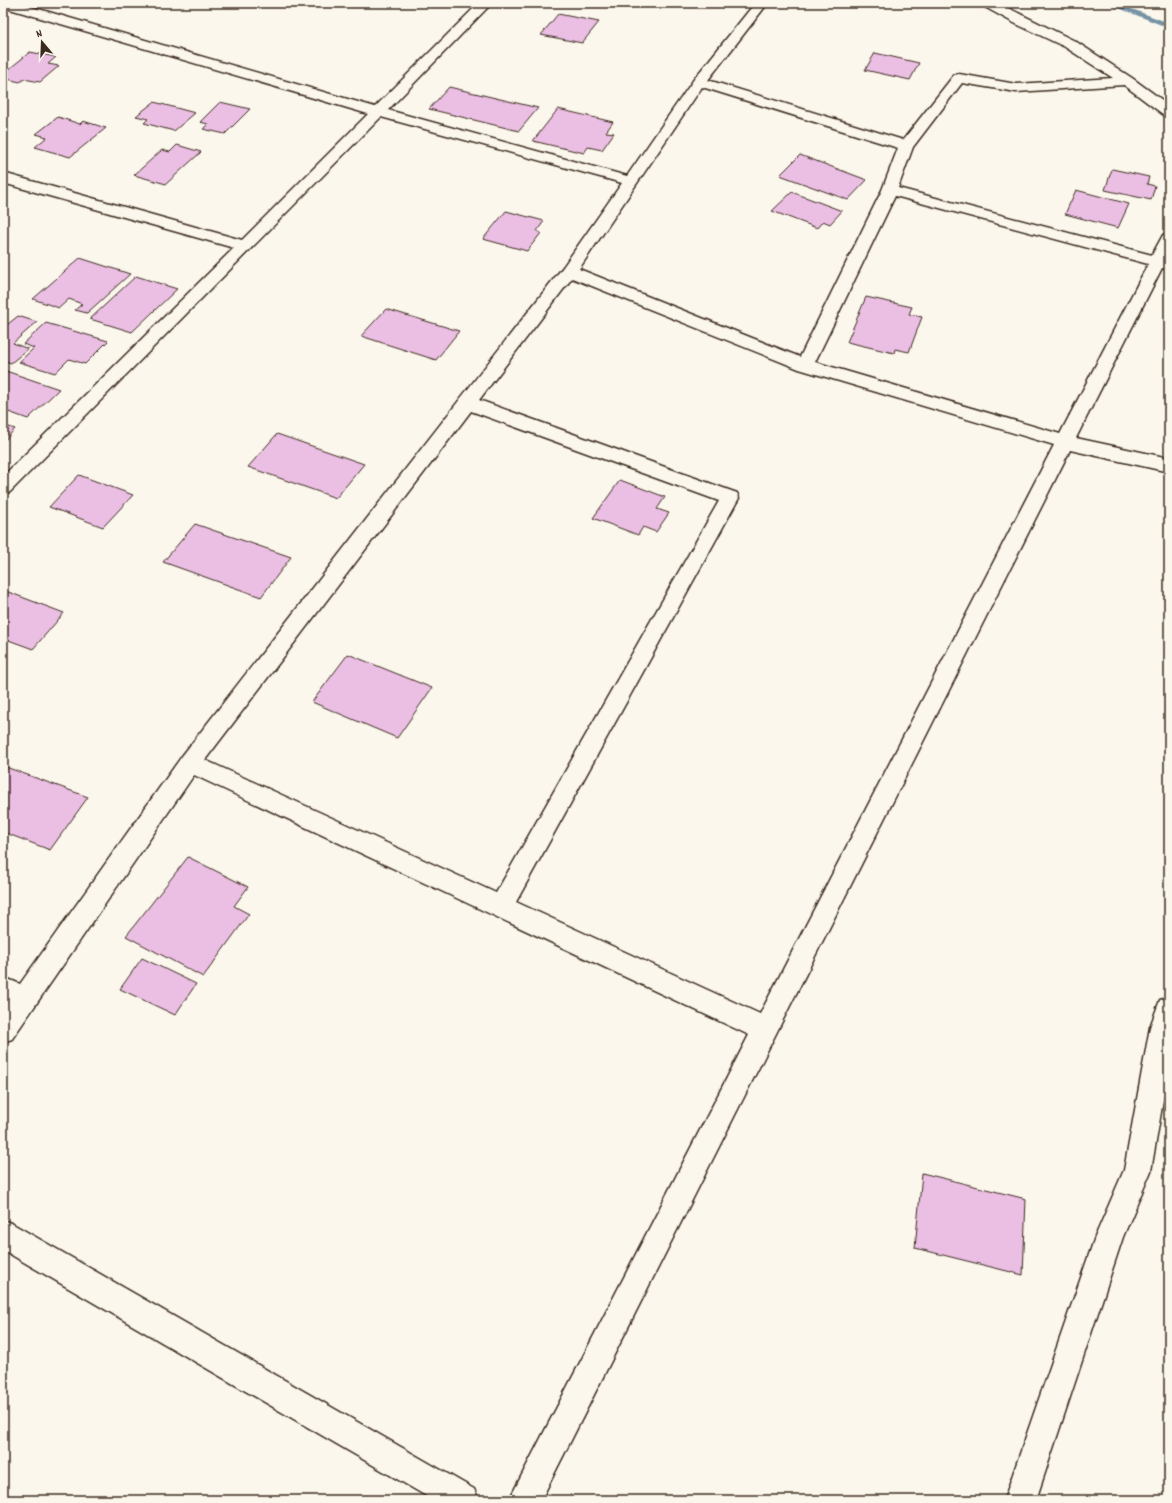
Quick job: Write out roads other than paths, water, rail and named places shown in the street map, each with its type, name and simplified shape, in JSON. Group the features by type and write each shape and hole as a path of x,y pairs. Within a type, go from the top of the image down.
{"street":[{"path":"4,3 378,112 630,181"},
{"path":"3,487 246,246 486,3"},
{"path":"3,1030 190,763 569,271 699,82 762,3"},
{"path":"988,3 1019,20 1070,44 1127,81 1169,112"},
{"path":"805,365 890,190 906,146 959,78 1016,88 1078,86 1127,81"},
{"path":"699,82 906,146"},
{"path":"3,178 246,246"},
{"path":"890,190 1163,263"},
{"path":"525,1500 1065,442 1163,263 1169,238"},
{"path":"569,271 805,365 1065,442 1169,465"},
{"path":"468,403 730,498 502,907"},
{"path":"190,763 765,1029"},
{"path":"3,989 25,999"},
{"path":"1020,1500 1108,1237 1137,1171 1164,1027 1169,1009"},
{"path":"3,1234 463,1500"}],"waterway":[{"path":"1110,3 1169,26"}]}
